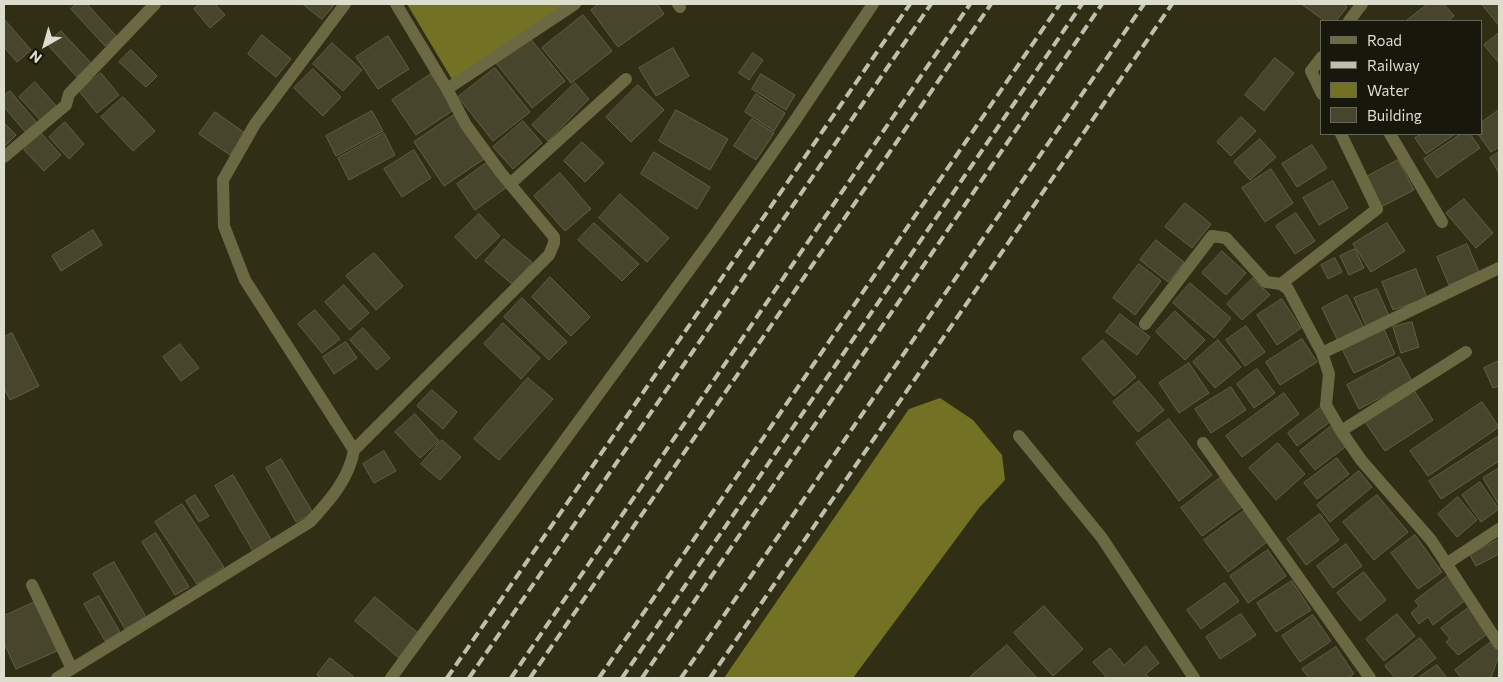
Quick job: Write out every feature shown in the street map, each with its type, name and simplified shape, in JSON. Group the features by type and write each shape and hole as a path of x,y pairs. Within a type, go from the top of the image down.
{"street":[{"path":"4,157 66,105 69,94 154,4"},
{"path":"345,4 256,124 222,180 224,226 245,280 354,450"},
{"path":"57,678 310,522 332,498 351,465 354,450 549,255 554,243 554,237 510,184 466,125 447,89 396,4"},
{"path":"447,89 575,4"},
{"path":"391,678 717,232 872,4"},
{"path":"1350,20 1362,4"},
{"path":"1320,60 1311,71 1320,90"},
{"path":"510,184 626,79"},
{"path":"1281,284 1377,208 1341,135"},
{"path":"1391,135 1442,222"},
{"path":"1144,324 1212,236 1226,238 1266,282 1281,284 1288,289 1322,353 1328,374 1326,405 1361,460 1431,540 1499,644"},
{"path":"1322,353 1499,268"},
{"path":"1342,431 1466,352"},
{"path":"1019,436 1102,538 1194,678"},
{"path":"1203,443 1370,678"},
{"path":"1446,564 1499,529"},
{"path":"32,585 72,669"}],"water":[{"path":"407,4 578,4 453,81"},
{"path":"940,398 973,420 1002,455 1005,480 979,508 853,678 724,678 909,409"}],"building":[{"path":"77,4 87,4 116,36 105,46 71,9"},
{"path":"200,4 215,4 225,15 210,28 194,9"},
{"path":"303,4 335,4 322,19"},
{"path":"599,4 657,4 664,14 618,47 591,10"},
{"path":"1302,4 1343,4 1347,7 1337,20 1324,20"},
{"path":"1428,4 1444,4 1454,16 1449,20 1407,20"},
{"path":"1482,4 1499,4 1498,24"},
{"path":"583,15 612,51 571,83 542,48"},
{"path":"4,19 31,50 17,62 4,47"},
{"path":"61,31 92,64 77,77 47,44"},
{"path":"1499,33 1499,63 1484,45"},
{"path":"262,35 291,59 276,77 248,54"},
{"path":"388,36 409,69 378,89 356,57"},
{"path":"529,37 565,81 532,108 496,63"},
{"path":"332,43 362,70 343,91 313,64"},
{"path":"673,48 689,76 656,96 639,68"},
{"path":"131,50 157,76 146,87 119,62"},
{"path":"753,53 763,60 749,80 739,73"},
{"path":"1275,58 1294,73 1264,111 1245,95"},
{"path":"495,68 530,112 493,141 458,97"},
{"path":"313,69 341,97 323,116 294,88"},
{"path":"101,73 119,95 97,113 79,91"},
{"path":"431,74 455,109 416,135 392,100"},
{"path":"761,74 795,95 786,110 752,89"},
{"path":"35,82 58,108 42,122 19,97"},
{"path":"575,83 589,99 548,141 532,125"},
{"path":"638,85 664,110 631,142 606,117"},
{"path":"10,91 38,124 26,133 4,107 4,96"},
{"path":"756,94 785,113 774,131 745,112"},
{"path":"123,97 155,131 133,151 101,117"},
{"path":"676,110 728,139 710,170 659,141"},
{"path":"1499,110 1499,147 1491,152 1479,135 1483,135 1483,121"},
{"path":"372,111 383,131 336,156 326,136"},
{"path":"215,112 245,133 230,155 199,134"},
{"path":"454,115 484,159 444,186 414,142"},
{"path":"1241,117 1256,131 1231,156 1217,142"},
{"path":"752,119 774,133 756,160 734,146"},
{"path":"523,121 542,143 513,169 493,147"},
{"path":"65,122 84,144 69,159 49,137"},
{"path":"4,123 16,135 4,147"},
{"path":"41,133 61,155 44,171 24,150"},
{"path":"384,133 395,155 349,180 338,158"},
{"path":"1420,135 1454,135 1426,154 1415,138"},
{"path":"1460,135 1471,135 1480,148 1437,178 1424,159"},
{"path":"1260,139 1276,157 1250,180 1234,162"},
{"path":"582,142 604,163 585,182 564,161"},
{"path":"1312,145 1327,168 1297,187 1282,164"},
{"path":"414,150 431,178 402,197 384,169"},
{"path":"654,152 710,187 697,209 641,174"},
{"path":"1499,152 1499,173 1490,158"},
{"path":"1398,160 1414,190 1381,207 1366,177"},
{"path":"488,162 507,187 475,210 457,184"},
{"path":"1271,169 1293,203 1265,222 1242,188"},
{"path":"560,173 591,209 565,231 534,196"},
{"path":"1333,181 1348,208 1319,225 1303,198"},
{"path":"620,194 669,238 647,262 599,218"},
{"path":"1464,199 1493,233 1476,248 1446,213"},
{"path":"1185,203 1211,224 1192,248 1165,227"},
{"path":"1296,213 1315,241 1295,254 1276,226"},
{"path":"479,214 500,236 476,259 455,237"},
{"path":"594,223 639,264 622,281 578,240"},
{"path":"1387,223 1405,251 1371,272 1353,244"},
{"path":"93,230 102,245 61,271 52,256"},
{"path":"504,239 532,262 513,285 485,261"},
{"path":"1156,240 1184,262 1168,282 1140,260"},
{"path":"1467,244 1479,272 1449,285 1437,257"},
{"path":"1355,249 1364,268 1349,275 1340,256"},
{"path":"1222,251 1246,273 1226,295 1202,273"},
{"path":"374,253 403,286 376,310 346,276"},
{"path":"1335,258 1342,272 1328,279 1321,265"},
{"path":"1139,264 1161,281 1135,315 1113,298"},
{"path":"1416,269 1427,298 1393,310 1382,282"},
{"path":"550,277 590,317 571,336 532,297"},
{"path":"1253,278 1270,295 1242,320 1227,304"},
{"path":"1190,283 1231,318 1214,338 1173,303"},
{"path":"344,285 369,313 350,330 325,302"},
{"path":"1377,289 1389,316 1366,326 1354,298"},
{"path":"1347,295 1364,328 1338,341 1322,308"},
{"path":"522,298 567,342 549,360 504,317"},
{"path":"1282,299 1301,328 1277,345 1257,315"},
{"path":"315,310 340,339 322,353 298,324"},
{"path":"1175,311 1205,340 1185,360 1156,332"},
{"path":"1120,314 1150,337 1137,355 1106,332"},
{"path":"1412,322 1419,347 1401,353 1393,327"},
{"path":"503,323 540,358 521,379 484,344"},
{"path":"1246,326 1265,352 1245,366 1226,340"},
{"path":"363,328 390,358 377,370 350,340"},
{"path":"1384,329 1395,354 1354,373 1342,349"},
{"path":"12,333 39,386 10,400 4,388 4,337"},
{"path":"1302,339 1317,362 1280,385 1266,362"},
{"path":"1103,340 1136,377 1114,396 1082,359"},
{"path":"1218,340 1241,367 1215,388 1193,362"},
{"path":"346,342 357,358 334,374 323,357"},
{"path":"180,344 199,368 181,381 163,357"},
{"path":"1399,357 1412,381 1359,409 1347,385"},
{"path":"1499,361 1499,386 1493,388 1484,368"},
{"path":"1189,363 1209,393 1179,413 1159,383"},
{"path":"1257,369 1275,393 1254,408 1237,384"},
{"path":"528,378 553,399 499,460 474,439"},
{"path":"1139,381 1164,410 1138,432 1113,402"},
{"path":"1231,387 1246,410 1211,433 1195,409"},
{"path":"1412,387 1433,420 1385,451 1363,419"},
{"path":"432,390 457,412 443,429 417,406"},
{"path":"1284,393 1299,414 1242,457 1226,436"},
{"path":"1482,402 1499,427 1428,476 1410,451"},
{"path":"1324,405 1334,419 1297,446 1288,433"},
{"path":"415,414 439,441 420,458 395,432"},
{"path":"1169,419 1212,475 1179,501 1136,443"},
{"path":"1334,424 1349,444 1315,470 1300,451"},
{"path":"1499,436 1499,461 1441,499 1429,481"},
{"path":"442,440 461,457 440,480 421,464"},
{"path":"1278,443 1305,474 1276,500 1249,468"},
{"path":"384,451 396,471 374,483 363,464"},
{"path":"1337,458 1349,474 1317,499 1304,483"},
{"path":"281,459 313,513 296,522 266,468"},
{"path":"1499,468 1499,505 1483,478"},
{"path":"1359,471 1372,487 1330,522 1317,505"},
{"path":"233,475 272,541 253,551 215,486"},
{"path":"1220,478 1242,507 1202,536 1181,508"},
{"path":"1480,482 1499,509 1481,522 1462,495"},
{"path":"195,495 209,516 199,522 186,501"},
{"path":"1377,495 1408,532 1374,560 1343,522"},
{"path":"1458,497 1477,520 1457,537 1438,514"},
{"path":"182,504 224,567 197,584 155,522"},
{"path":"1244,511 1267,542 1228,572 1204,540"},
{"path":"1320,514 1339,540 1306,565 1287,539"},
{"path":"156,533 189,587 175,595 142,542"},
{"path":"1415,535 1442,572 1418,589 1391,553"},
{"path":"1499,539 1499,554 1476,566 1470,555"},
{"path":"1346,544 1362,566 1333,588 1317,566"},
{"path":"1268,550 1286,576 1248,603 1230,576"},
{"path":"114,562 146,617 125,629 93,574"},
{"path":"1364,572 1386,600 1360,621 1337,593"},
{"path":"1448,576 1467,599 1433,625 1428,617 1419,624 1411,613 1419,606 1415,601"},
{"path":"1292,581 1311,610 1276,632 1257,603"},
{"path":"1225,583 1239,601 1201,629 1187,610"},
{"path":"99,596 120,632 105,641 84,604"},
{"path":"375,597 419,634 399,658 355,621"},
{"path":"35,602 57,651 16,669 4,643 4,616"},
{"path":"1044,606 1083,649 1053,676 1014,633"},
{"path":"1471,606 1490,632 1458,655 1446,642 1450,639 1441,628"},
{"path":"1241,614 1256,635 1220,659 1206,637"},
{"path":"1397,614 1415,636 1384,661 1366,639"},
{"path":"1313,615 1331,641 1300,662 1282,636"},
{"path":"1420,638 1436,658 1410,678 1395,678 1385,666"},
{"path":"1495,639 1499,645 1499,655 1491,678 1461,678 1455,670"},
{"path":"1007,645 1035,678 969,678"},
{"path":"1146,646 1159,663 1146,674 1149,678 1107,678 1093,662 1110,648 1124,665"},
{"path":"1336,647 1354,674 1348,678 1309,678 1302,669"},
{"path":"330,658 355,678 322,678 317,675"},
{"path":"1437,665 1447,678 1418,678"}],"railway":[{"path":"447,678 910,4"},
{"path":"469,678 931,4"},
{"path":"511,678 970,4"},
{"path":"530,678 991,4"},
{"path":"599,678 1060,4"},
{"path":"622,678 1082,4"},
{"path":"642,678 1102,4"},
{"path":"681,678 1144,4"},
{"path":"710,678 1172,4"}]}
